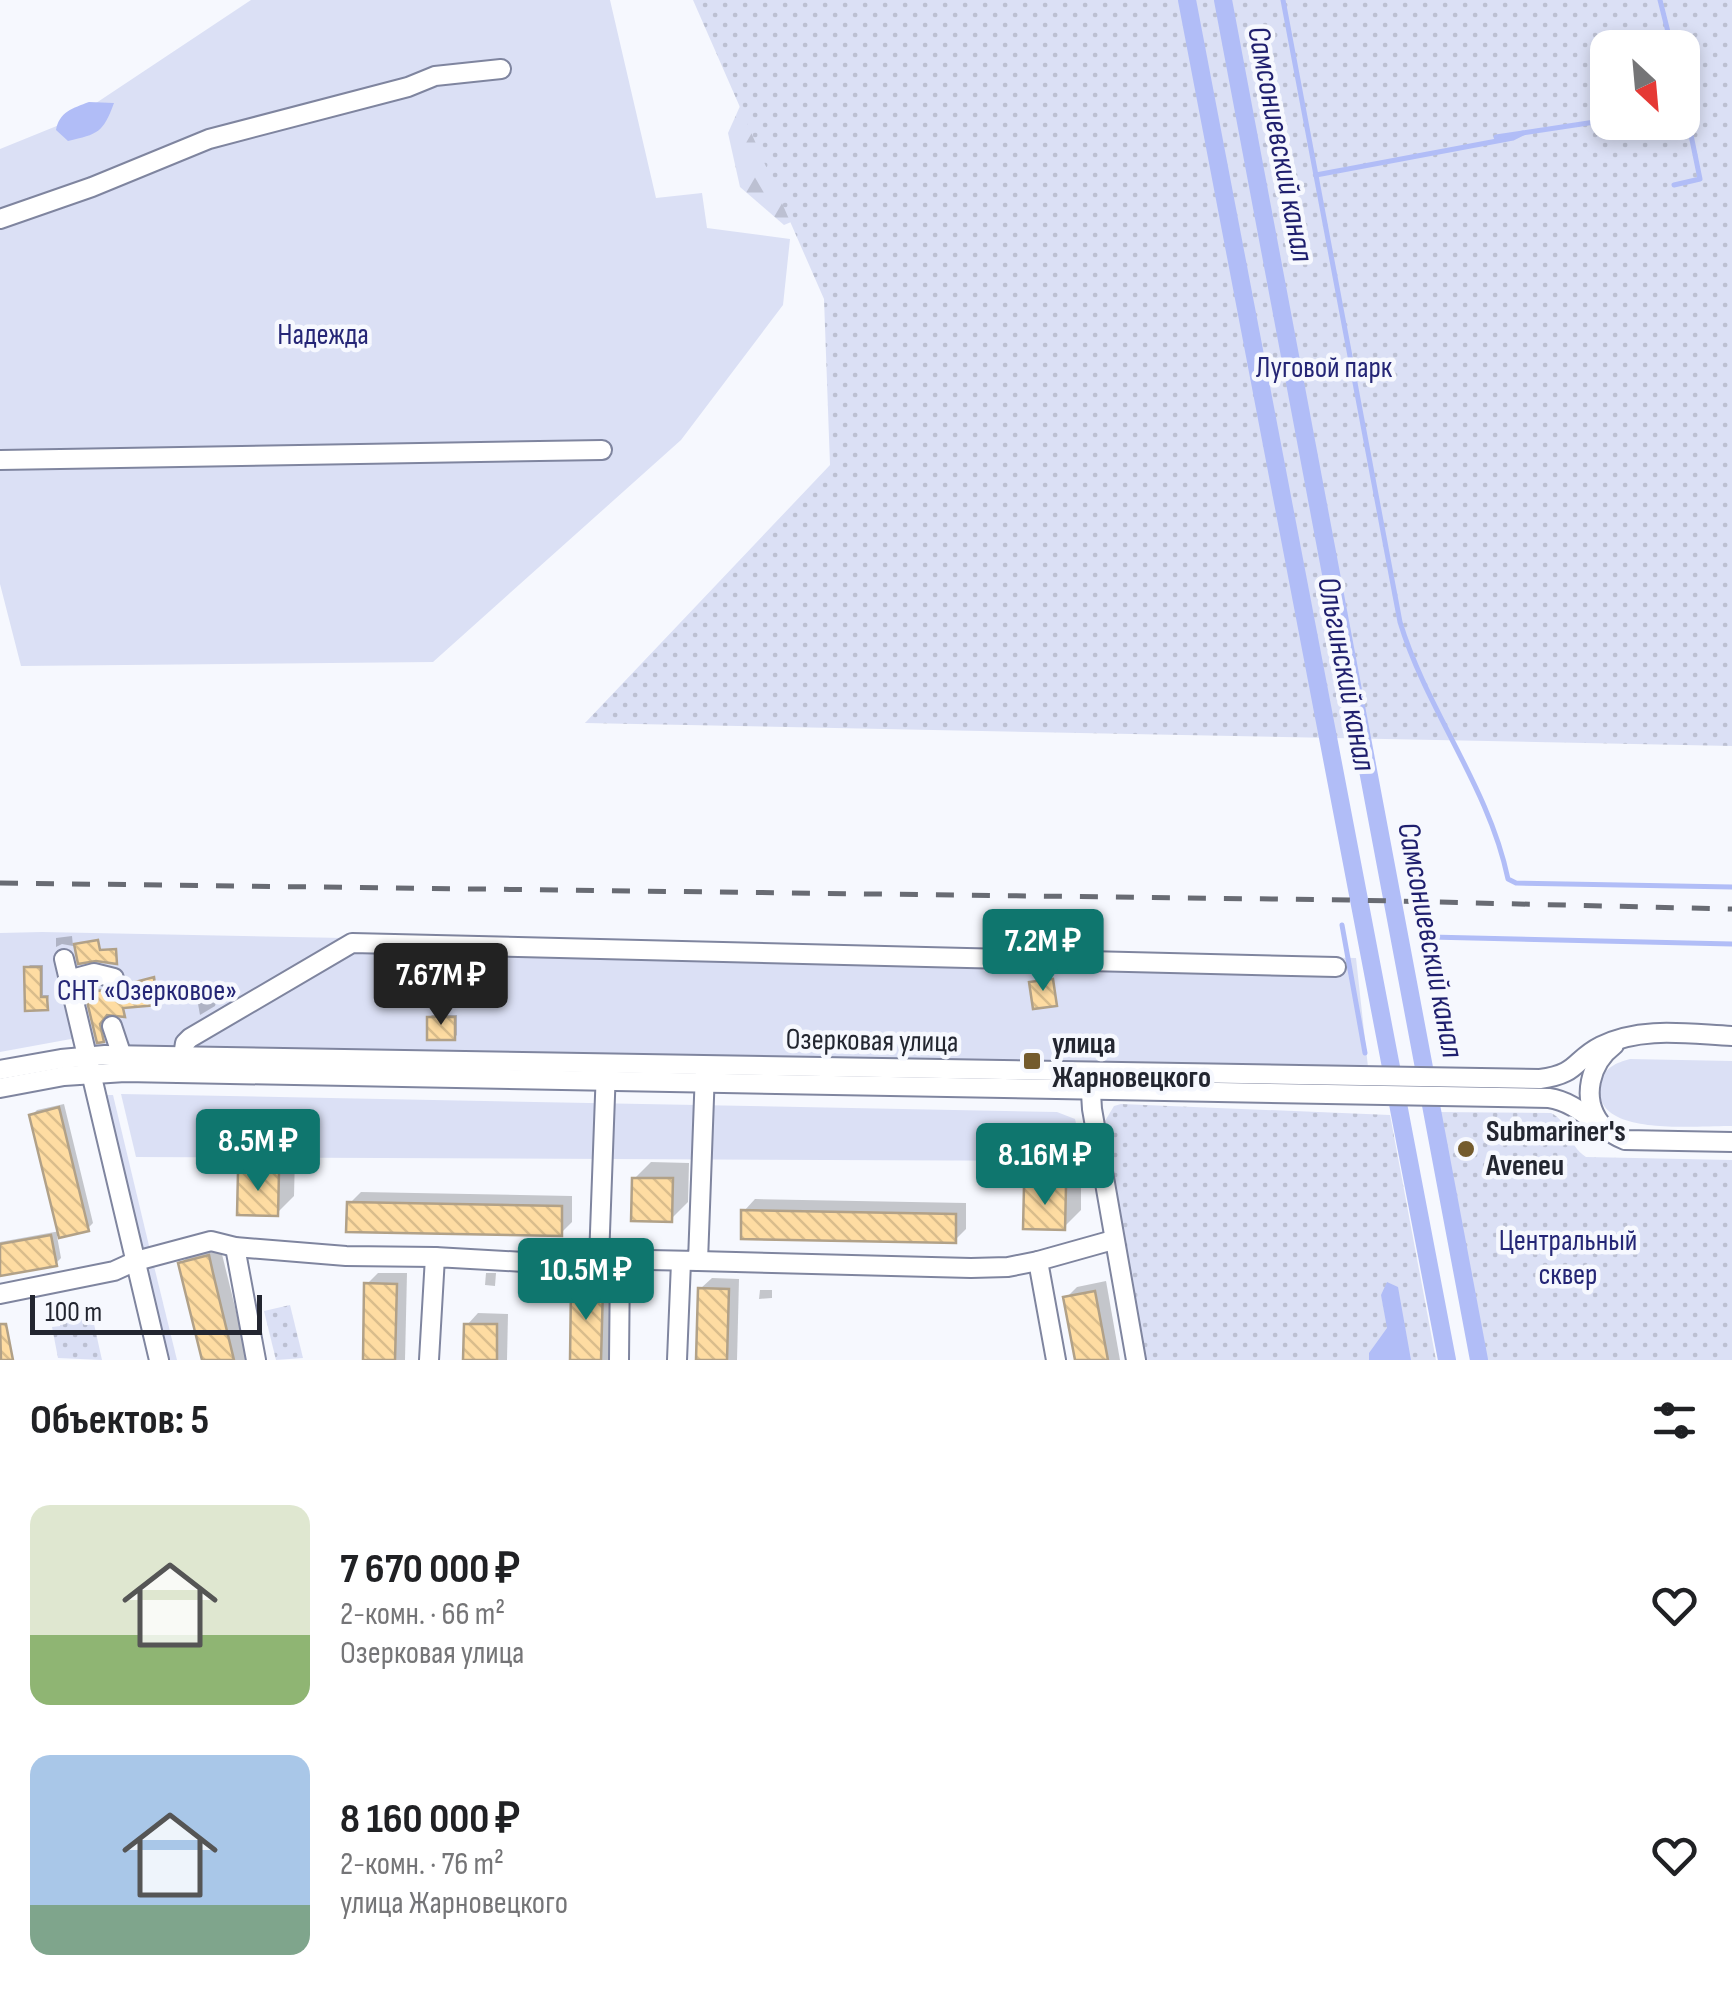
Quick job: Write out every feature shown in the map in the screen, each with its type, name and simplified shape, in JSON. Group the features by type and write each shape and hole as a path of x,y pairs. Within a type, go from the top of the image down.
{"street":[{"path":"0,219 92,187 209,139 408,88 435,76 501,69"},
{"path":"0,460 602,450"},
{"path":"183,1056 190,1038 352,943 1336,967"},
{"path":"64,959 159,1360"},
{"path":"68,980 94,973 114,978"},
{"path":"112,1026 122,1056"},
{"name":"Озерковая улица","path":"1452,1088 1561,1076 1595,1049 1622,1038 1655,1032 1732,1036"},
{"path":"1609,1134 1595,1116 1590,1083 1606,1051 1622,1038"},
{"name":"Озерковая улица","path":"0,1088 122,1056 606,1072"},
{"name":"Озерковая улица","path":"0,1070 88,1065 1452,1088 1557,1099 1609,1134 1625,1140 1732,1142"},
{"path":"600,1259 606,1072"},
{"path":"677,1360 690,1262 705,1074"},
{"path":"1090,1080 1113,1240 1136,1360"},
{"path":"0,1294 114,1271 136,1260 211,1241 235,1247 346,1256 971,1268 1008,1267 1113,1240"},
{"path":"235,1247 256,1360"},
{"path":"430,1360 435,1257"},
{"path":"619,1360 620,1260"},
{"path":"1038,1261 1056,1360"}],"green space":[{"name":"Надежда","path":"251,0 610,0 656,198 702,193 707,228 790,239 783,305 681,440 433,662 21,666 0,584 0,149 69,121"},
{"name":"Луговой парк","path":"693,0 1732,0 1732,746 585,723 830,465 824,299"},
{"path":"749,86 822,209 784,225 740,187 728,133"},
{"name":"СНТ «Озерковое»","path":"0,933 1356,958 1368,1067 96,1047 71,1039 0,1052"},
{"path":"1630,1059 1732,1061 1732,1126 1649,1125 1611,1113 1601,1100 1601,1082 1612,1066"},
{"path":"121,1094 1057,1112 1075,1119 1085,1161 136,1157"},
{"path":"104,1095 113,1095 150,1250 141,1252"},
{"path":"1114,1106 1390,1115 1436,1360 1146,1360 1102,1126"},
{"name":"Центральный сквер","path":"1435,1112 1551,1113 1586,1157 1732,1160 1732,1360 1482,1360"},
{"path":"153,1262 177,1360 168,1360 144,1264"},
{"path":"290,1305 303,1358 276,1360 264,1311"},
{"path":"92,1315 102,1360 58,1358 52,1327"}],"water":[{"path":"89,102 114,103 98,131 68,141 56,130 60,119"},
{"path":"1387,1282 1398,1287 1411,1360 1369,1360 1369,1353 1387,1328 1381,1295"}],"building":[{"path":"98,940 100,950 116,949 117,964 78,964 74,944"},
{"path":"24,967 41,967 41,997 47,997 48,1010 25,1011"},
{"path":"154,977 157,1005 123,1008 125,1017 107,1015 100,1024 104,1042 97,1043 84,989 94,986 96,991 116,990"},
{"path":"1053,979 1057,1006 1033,1009 1029,982"},
{"path":"427,1017 455,1017 455,1040 427,1040"},
{"path":"59,1107 89,1231 59,1238 29,1115"},
{"path":"238,1172 279,1172 278,1216 237,1215"},
{"path":"632,1178 673,1178 672,1222 631,1221"},
{"path":"1024,1186 1066,1186 1065,1230 1023,1229"},
{"path":"347,1202 562,1206 562,1236 346,1232"},
{"path":"741,1210 956,1214 956,1243 741,1239"},
{"path":"51,1235 57,1266 0,1276 0,1244"},
{"path":"209,1255 234,1360 202,1360 178,1263"},
{"path":"531,1276 547,1276 546,1298 530,1297"},
{"path":"364,1283 397,1284 395,1360 363,1360"},
{"path":"571,1286 603,1287 601,1360 570,1360"},
{"path":"698,1288 729,1289 727,1360 696,1360"},
{"path":"1095,1291 1108,1360 1075,1360 1063,1297"},
{"path":"0,1324 6,1324 13,1360 1,1360"},
{"path":"464,1324 497,1324 497,1360 463,1360"}],"waterway":[{"name":"Ольгинский канал","path":"1187,0 1447,1360"},
{"name":"Самсониевский канал","path":"1223,0 1479,1360"},
{"path":"1283,0 1400,622 1426,687 1487,813 1508,879 1516,883 1732,887"},
{"path":"1660,0 1668,30"},
{"path":"1496,137 1590,123"},
{"path":"1316,175 1523,133"},
{"path":"1674,185 1700,179 1692,140"},
{"path":"1342,925 1365,1053"},
{"path":"1430,937 1732,944"}],"railway":[{"path":"0,883 1350,900 1732,909"}],"place":[{"name":"улица Жарновецкого","path":"1032,1061"},
{"name":"Submariner's Aveneu","path":"1466,1149"}]}
